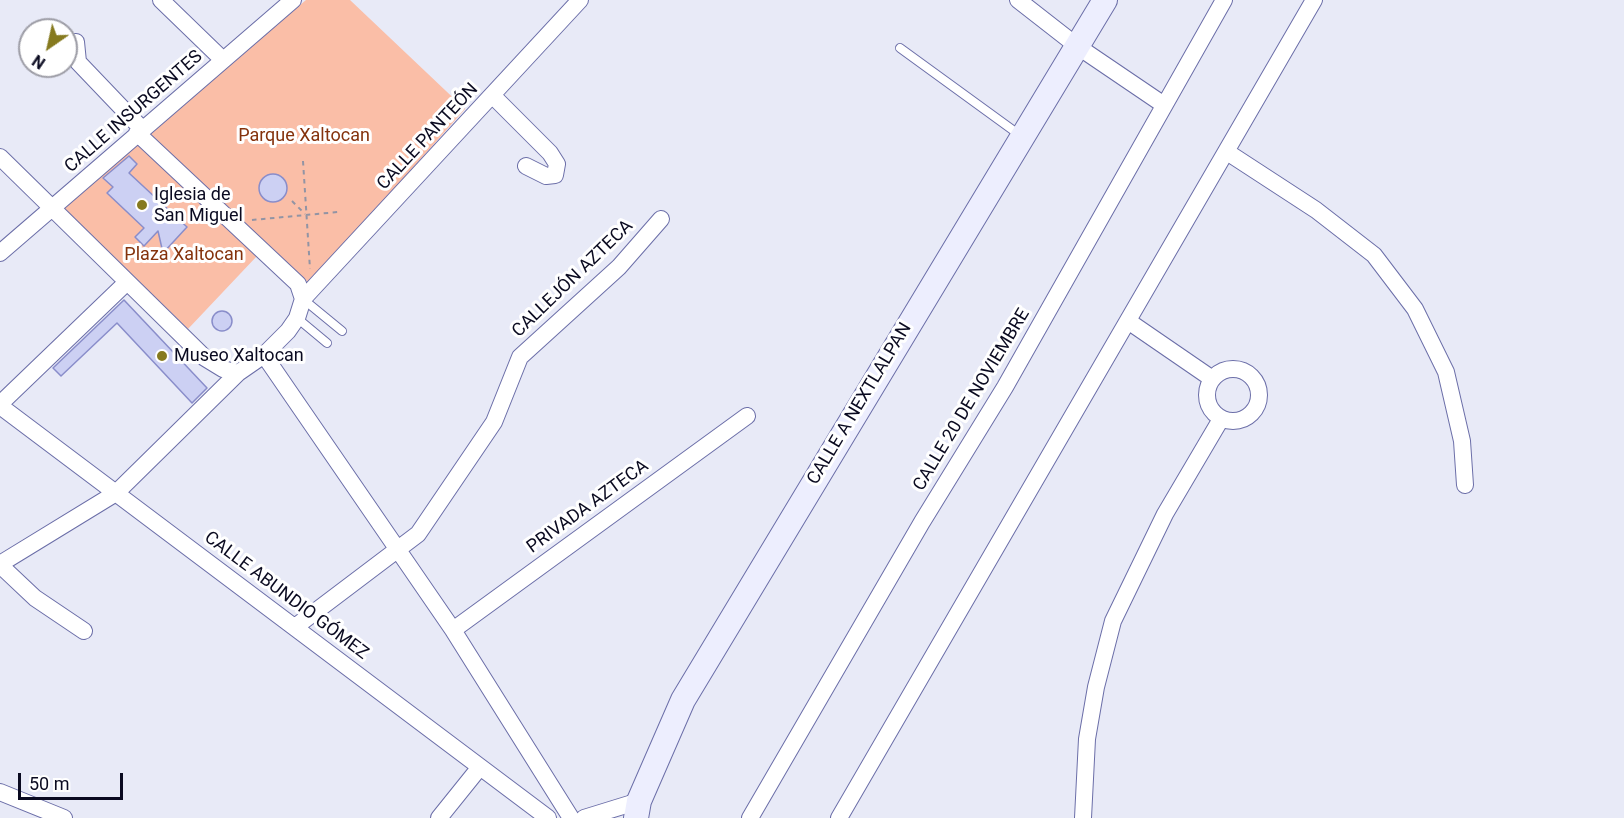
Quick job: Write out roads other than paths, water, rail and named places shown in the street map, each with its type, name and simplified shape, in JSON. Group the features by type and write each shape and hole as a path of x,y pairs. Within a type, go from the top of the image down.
{"main road":[{"name":"CALLE A NEXTLALPAN","path":"637,809 683,700 1106,0"}],"street":[{"name":"CALLE INSURGENTES","path":"0,253 293,0"},
{"name":"CALLE PANTEÓN","path":"304,285 493,96 580,0"},
{"path":"1018,0 1077,46 1164,105"},
{"name":"CALLE 20 DE NOVIEMBRE","path":"750,818 922,522 1005,387 1224,0"},
{"path":"839,818 1314,0"},
{"path":"169,3 223,60"},
{"path":"78,62 140,131 232,222 304,285 297,318 264,355 238,373 116,493 0,565 35,598 84,631"},
{"path":"493,96 550,153 557,164 555,175 546,176 526,165"},
{"path":"1227,152 1317,210 1374,255 1415,309 1446,372 1462,441 1465,485"},
{"path":"0,157 205,358 223,369 238,373"},
{"name":"CALLEJÓN AZTECA","path":"294,627 418,534 494,422 520,357 619,267 661,219"},
{"path":"0,405 126,283"},
{"path":"1128,321 1211,378"},
{"path":"264,355 453,630 571,818"},
{"path":"1233,368 1244,371 1254,378 1259,389 1259,401 1254,412 1244,419 1233,422 1221,419 1212,412 1206,401 1206,389 1211,378 1221,371 1233,368"},
{"name":"CALLE ABUNDIO GÓMEZ","path":"0,405 548,818"},
{"name":"PRIVADA AZTECA","path":"453,630 747,416"},
{"path":"1083,818 1087,739 1096,687 1113,621 1165,514 1221,419"},
{"path":"439,818 480,767"},
{"path":"0,792 64,818"},
{"path":"584,818 637,809"}],"lane":[{"path":"900,48 1022,136"},
{"path":"304,285 342,332"},
{"path":"297,318 327,343"}],"place":[{"name":"Iglesia de San Miguel","path":"142,205"},
{"name":"Museo Xaltocan","path":"162,356"}],"park label":[{"name":"Parque Xaltocan","path":"304,136"},
{"name":"Plaza Xaltocan","path":"184,255"}]}
